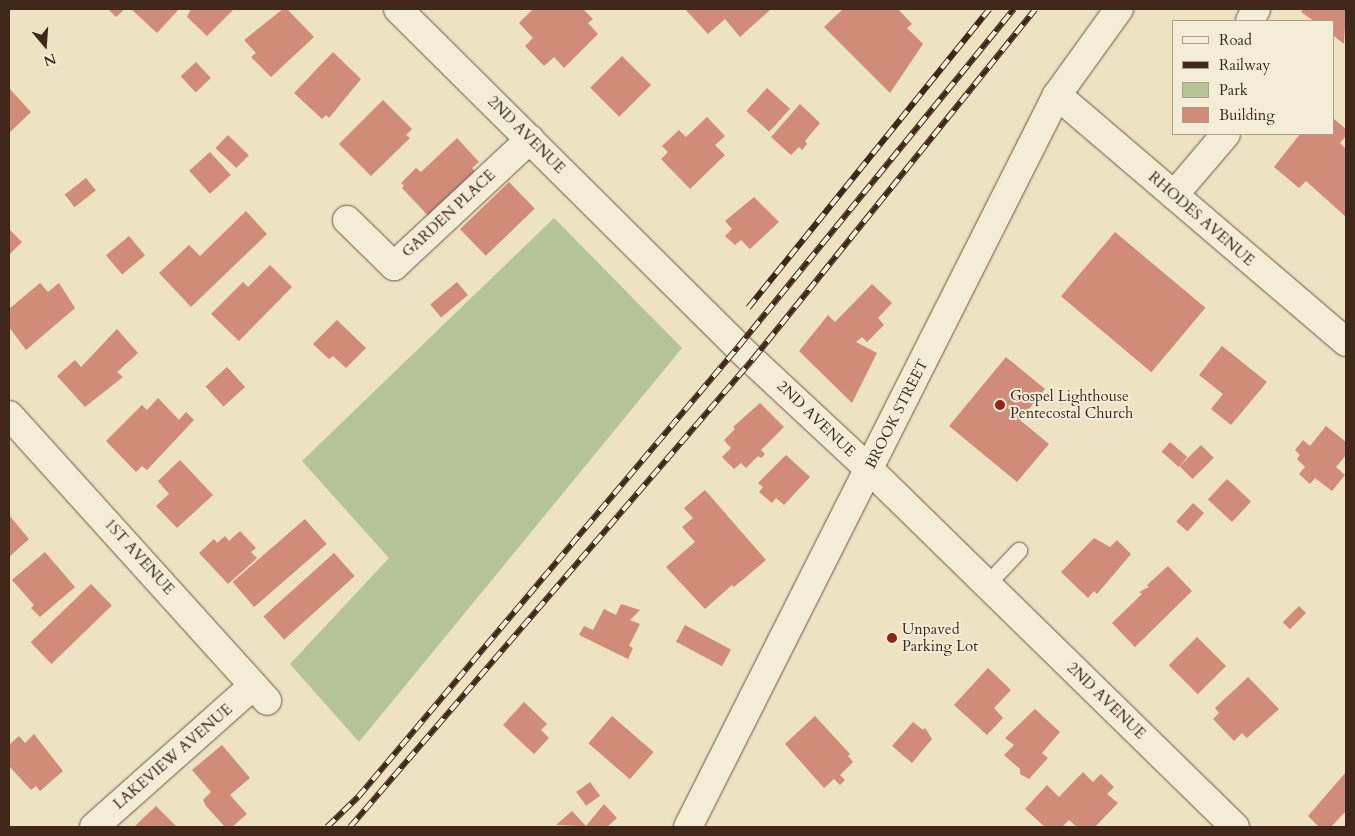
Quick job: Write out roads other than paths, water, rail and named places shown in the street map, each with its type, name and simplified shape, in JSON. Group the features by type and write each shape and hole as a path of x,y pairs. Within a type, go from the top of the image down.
{"street":[{"name":"2ND AVENUE","path":"398,9 738,347 869,469 1235,827"},
{"name":"BROOK STREET","path":"688,827 1057,95 1119,9"},
{"name":"RHODES AVENUE","path":"1057,95 1346,342"},
{"path":"1174,195 1225,135"},
{"name":"GARDEN PLACE","path":"347,220 394,266 530,139"},
{"name":"1ST AVENUE","path":"9,415 260,694"},
{"name":"LAKEVIEW AVENUE","path":"94,827 260,694"}],"lane":[{"path":"987,585 1019,551"}],"railway":[{"path":"748,308 989,9"},
{"path":"327,827 358,797 738,347 1014,9"},
{"path":"350,827 753,359 1035,9"}],"place":[{"name":"Gospel Lighthouse Pentecostal Church","path":"1000,405"},
{"name":"Unpaved Parking Lot","path":"892,638"}]}
